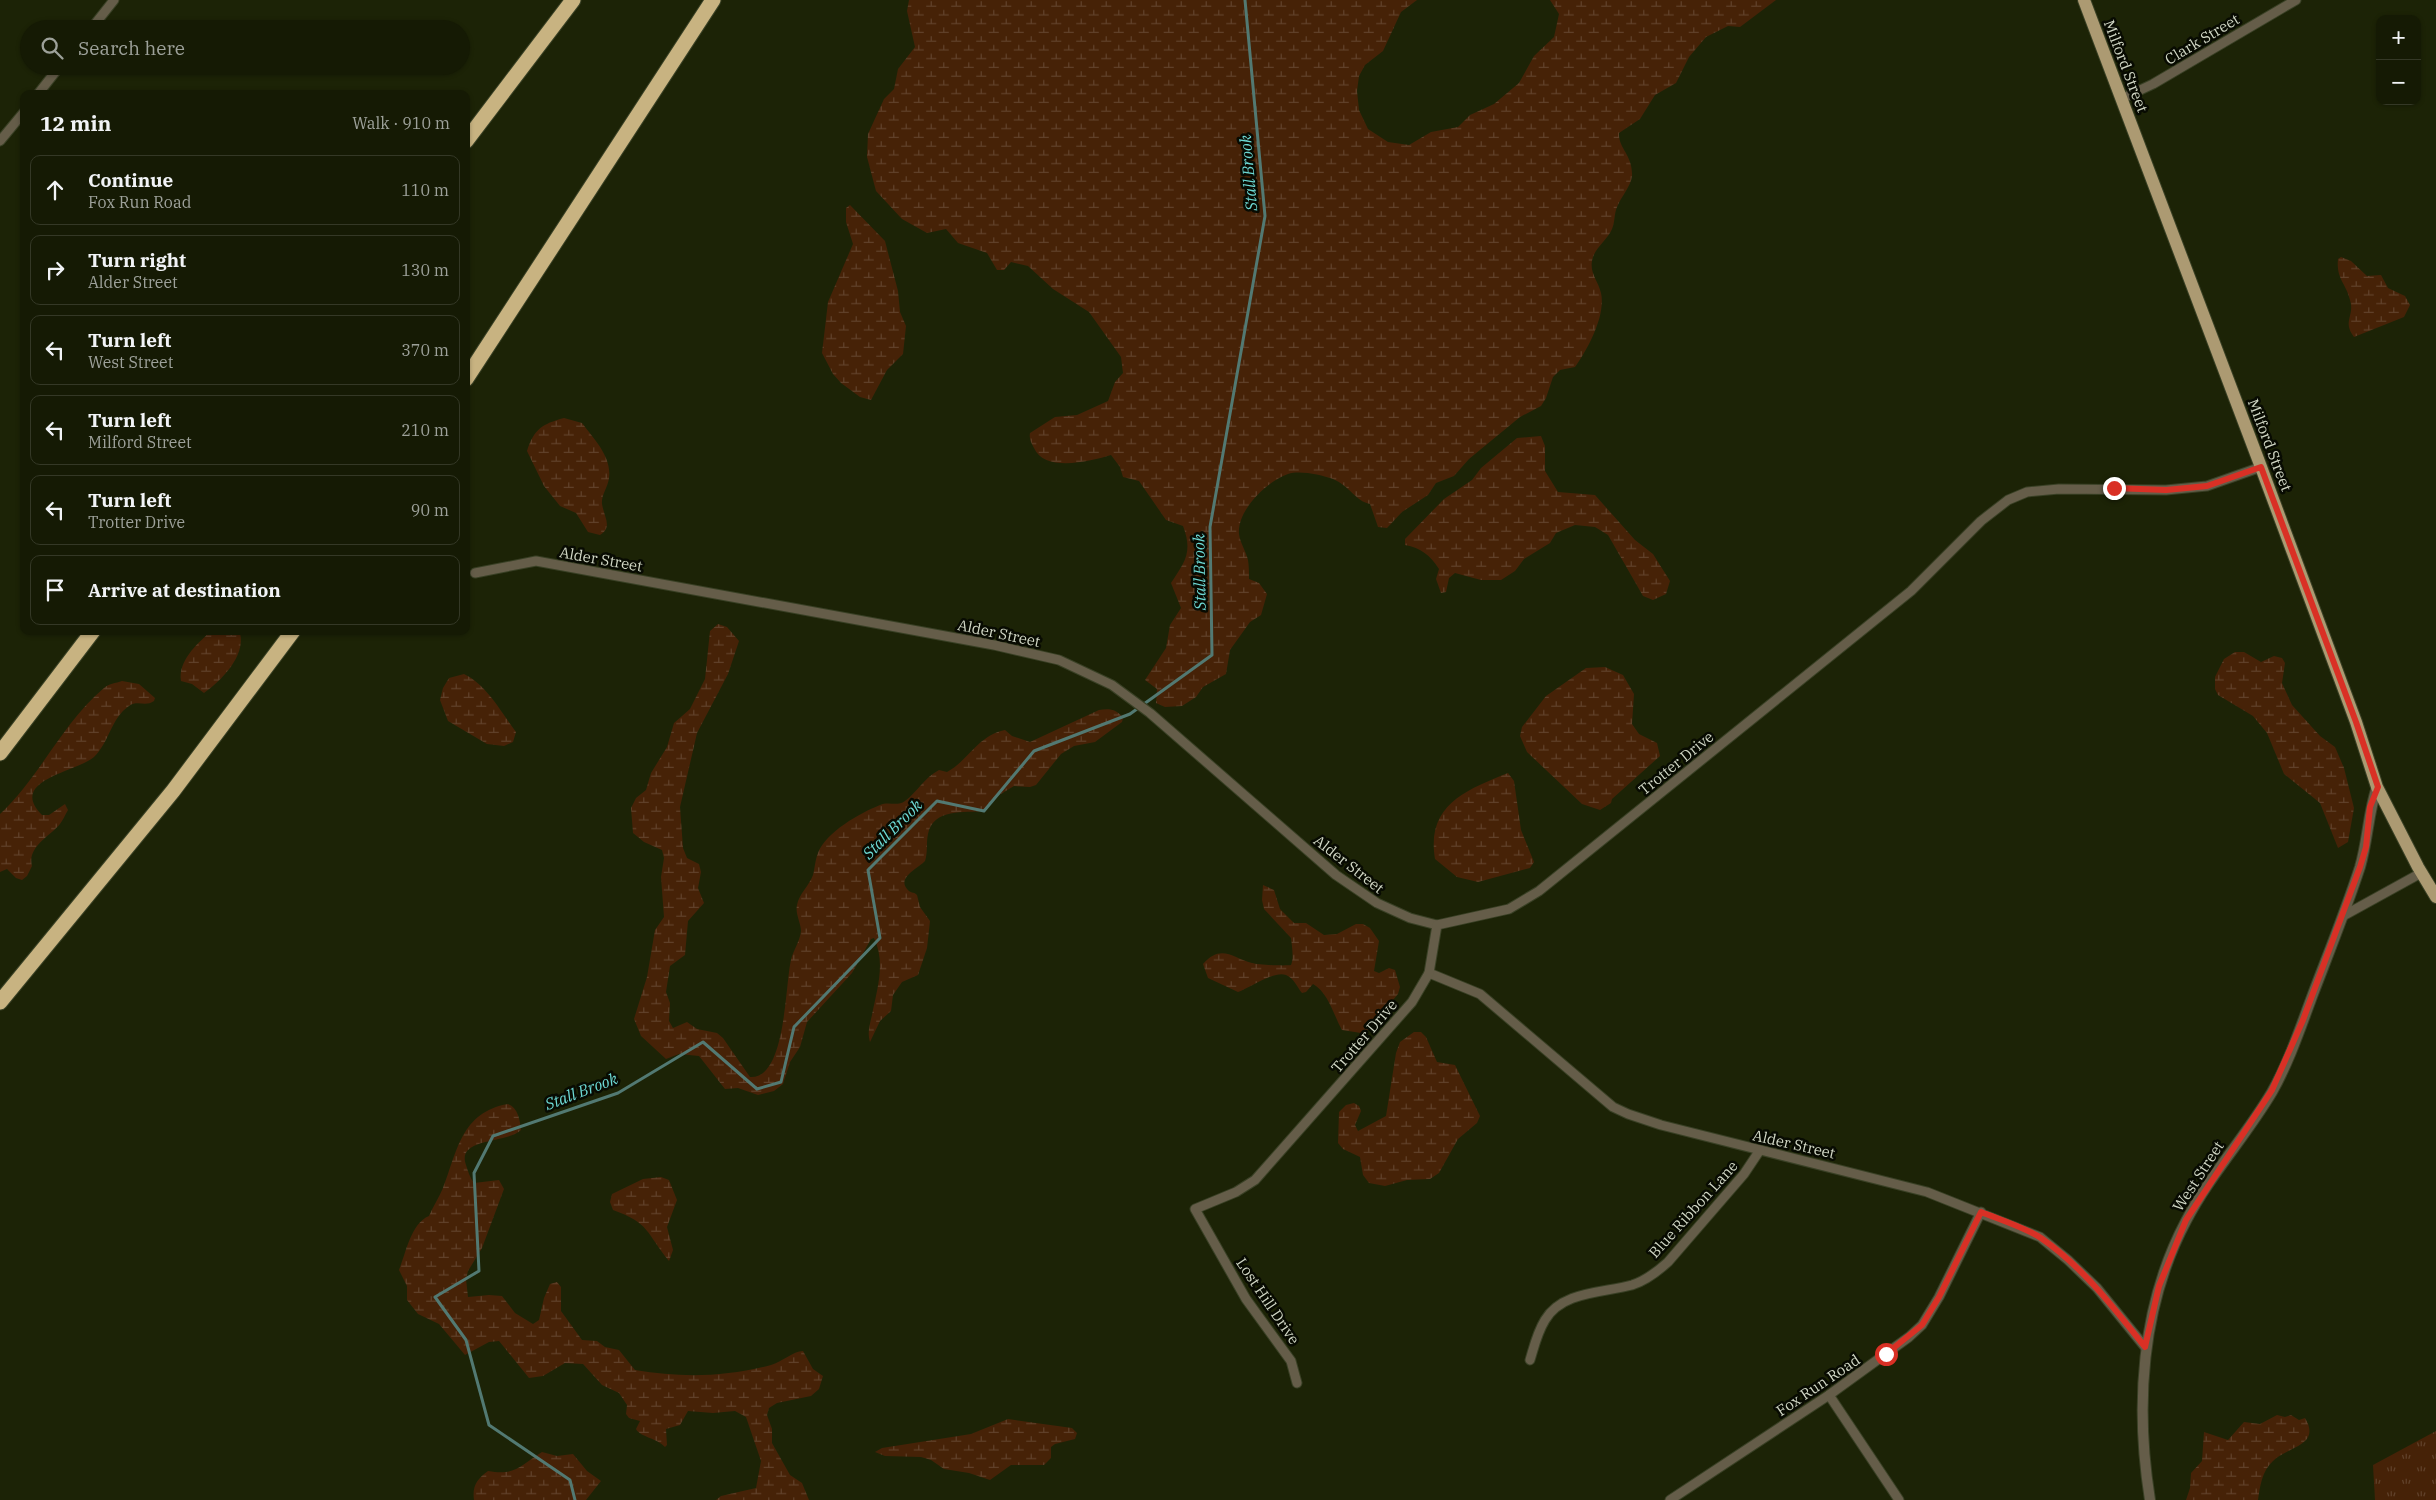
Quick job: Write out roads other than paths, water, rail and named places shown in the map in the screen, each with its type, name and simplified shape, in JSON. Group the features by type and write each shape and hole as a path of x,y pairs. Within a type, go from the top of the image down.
{"highway":[{"path":"470,136 573,0"},
{"path":"470,373 713,0"},
{"path":"0,753 90,635"},
{"path":"0,1002 173,791 290,635"}],"main road":[{"name":"Milford Street","path":"2084,0 2261,467 2356,722 2378,787 2421,873 2436,897"}],"street":[{"path":"97,20 114,0"},
{"name":"Clark Street","path":"2121,99 2153,84 2296,0"},
{"path":"41,90 53,75"},
{"path":"0,141 20,117"},
{"name":"Trotter Drive","path":"1195,1209 1236,1192 1254,1180 1412,1002 1429,973 1438,925 1509,909 1538,891 1910,591 1981,521 2008,500 2027,492 2059,489 2166,490 2207,486 2261,467"},
{"name":"Alder Street","path":"474,573 536,561 994,645 1059,660 1112,685 1150,712 1336,875 1377,903 1410,918 1438,925"},
{"name":"West Street","path":"2150,1500 2146,1474 2143,1405 2145,1347 2159,1286 2186,1220 2272,1090 2303,1020 2343,916 2366,847 2370,807 2378,787"},
{"path":"2343,916 2421,873"},
{"name":"Alder Street","path":"1429,973 1480,994 1612,1107 1628,1114 1661,1125 1927,1192 2040,1237 2068,1260 2097,1288 2145,1347"},
{"name":"Blue Ribbon Lane","path":"1530,1360 1545,1319 1556,1308 1583,1295 1634,1284 1659,1270 1744,1174 1760,1150"},
{"name":"Lost Hill Drive","path":"1195,1209 1246,1298 1291,1361 1297,1383"},
{"name":"Fox Run Road","path":"1670,1500 1829,1395 1898,1346 1922,1325 1939,1297 1981,1212"},
{"path":"1829,1395 1899,1500"}],"waterway":[{"name":"Stall Brook","path":"575,1500 570,1480 489,1425 466,1340 435,1297 479,1271 474,1173 493,1136 618,1093 703,1042 757,1089 781,1082 794,1027 880,938 868,870 937,801 984,811 1034,751 1130,714 1212,655 1210,527 1265,216 1245,0"}]}
